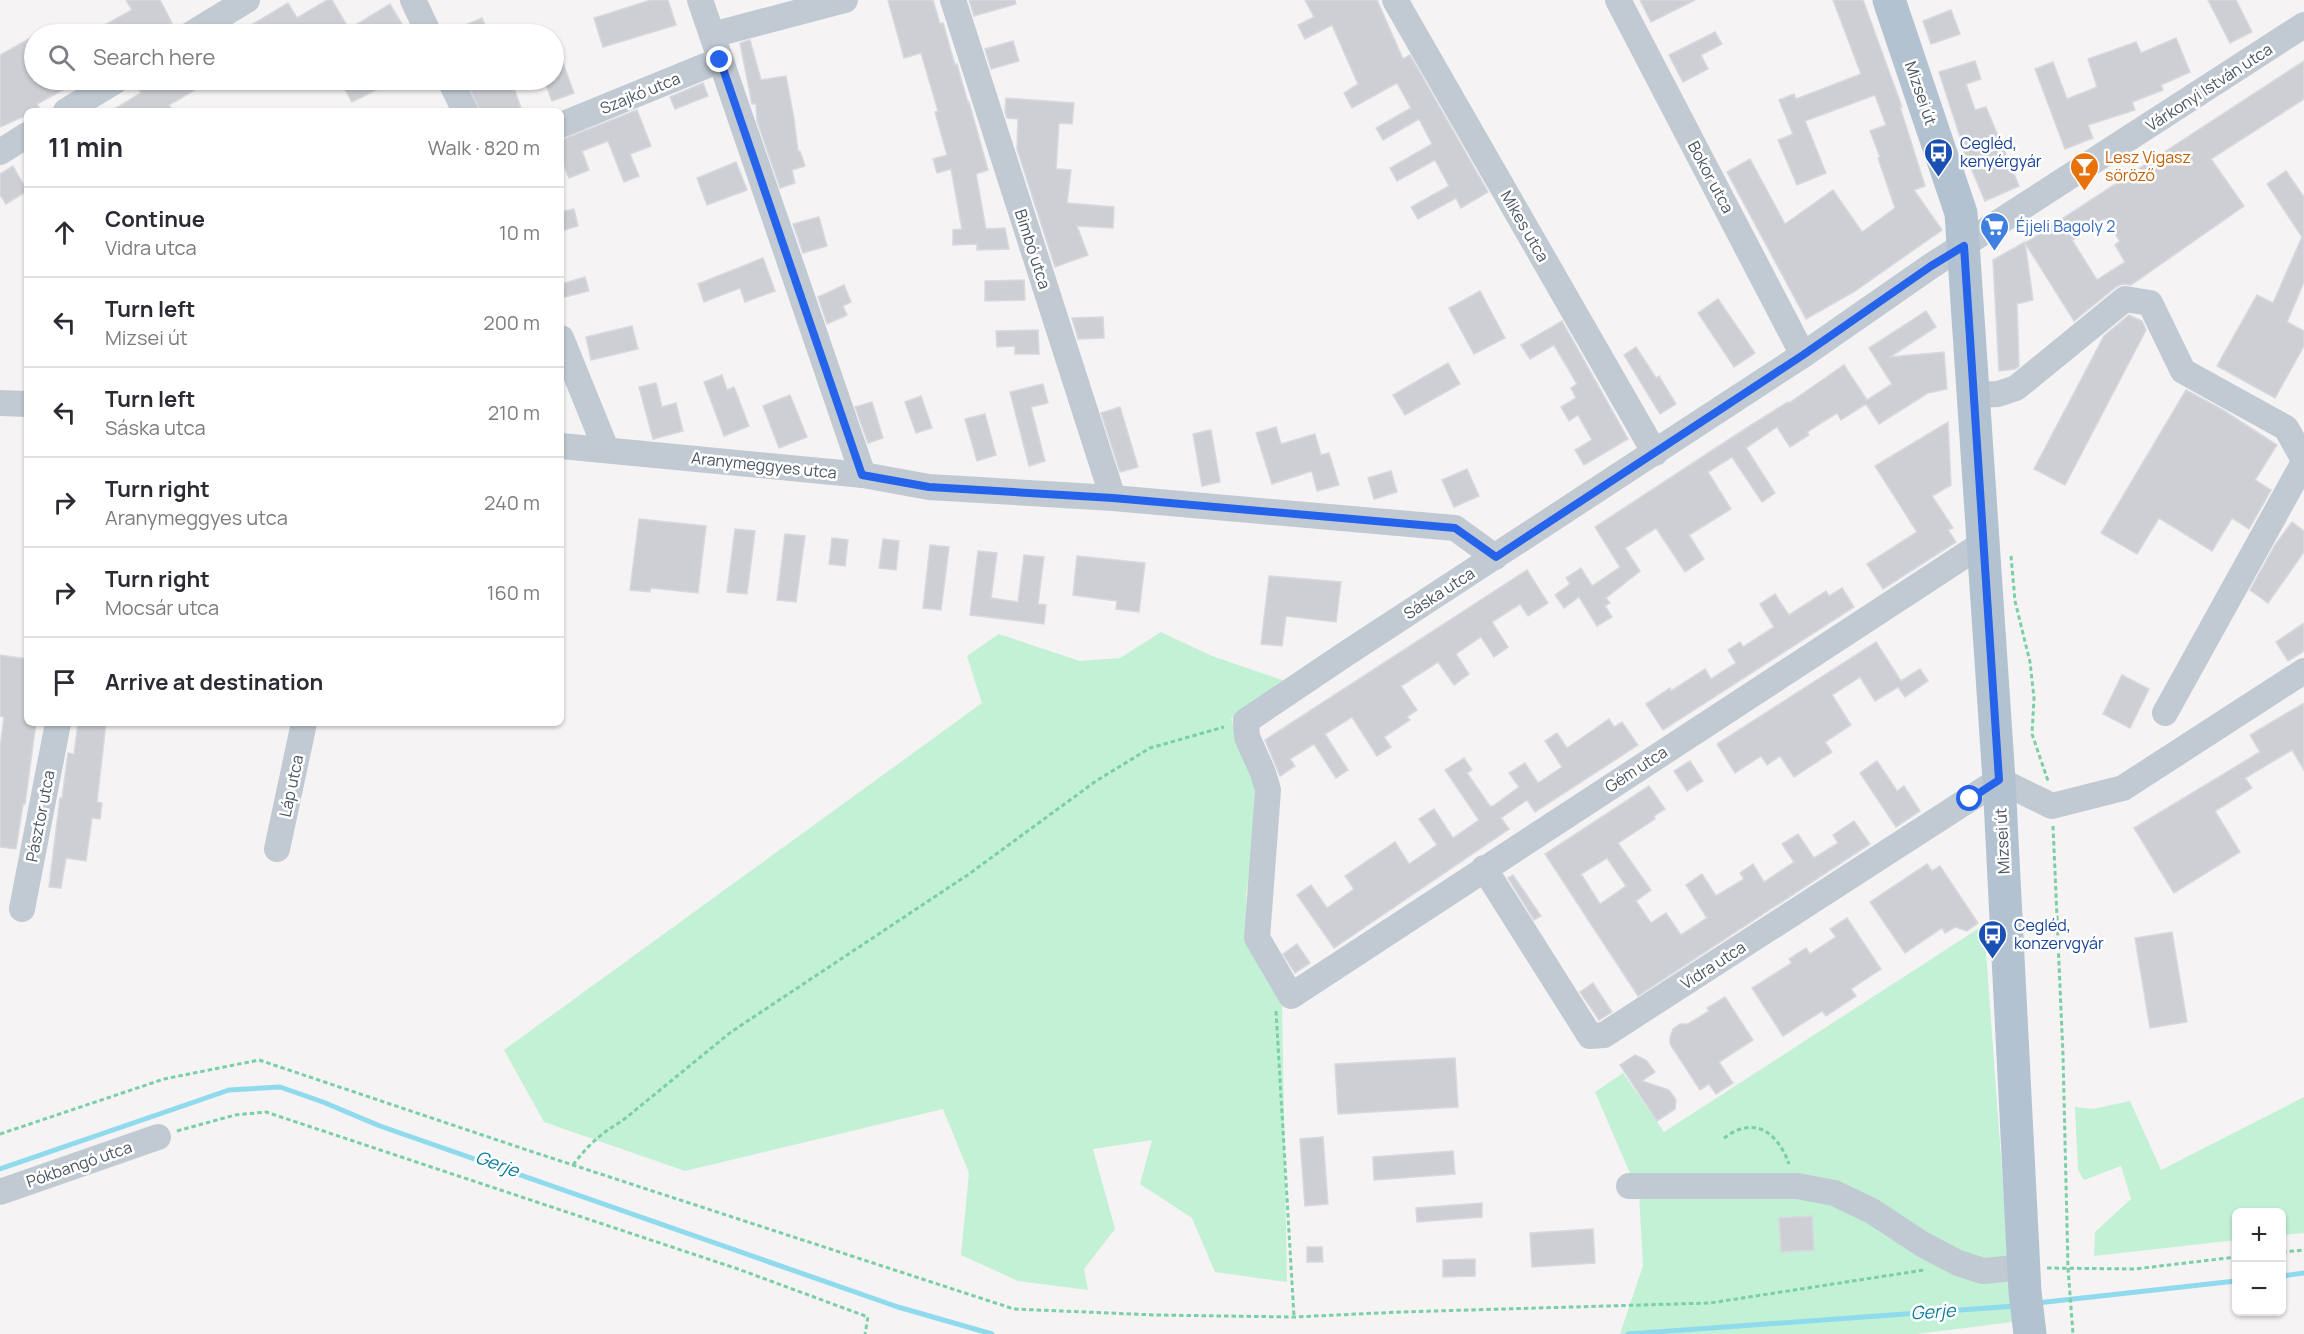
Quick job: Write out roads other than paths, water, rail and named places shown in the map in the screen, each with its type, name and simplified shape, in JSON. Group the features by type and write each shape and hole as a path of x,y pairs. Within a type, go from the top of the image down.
{"main road":[{"name":"Mizsei út","path":"1889,0 1961,213 1973,394 1997,549 1999,780 2027,1303"}],"street":[{"path":"207,24 247,0"},
{"path":"413,0 424,24"},
{"path":"700,0 862,475"},
{"path":"712,35 845,0"},
{"name":"Bimbó utca","path":"953,0 1113,498"},
{"name":"Mikes utca","path":"1395,0 1655,453"},
{"name":"Bokor utca","path":"1618,0 1803,355"},
{"name":"Várkonyi István utca","path":"1964,246 2304,25"},
{"name":"Szajkó utca","path":"564,124 720,60"},
{"path":"71,108 101,90"},
{"path":"455,90 464,108"},
{"path":"0,152 24,137"},
{"name":"Sáska utca","path":"1291,996 1257,939 1268,790 1263,772 1247,736 1246,721 1344,654 1655,453 1964,246"},
{"path":"1973,394 1998,394 2016,388 2125,299 2150,303 2184,371 2286,428 2304,461 2165,713"},
{"path":"564,346 606,449"},
{"path":"0,403 24,404"},
{"name":"Aranymeggyes utca","path":"564,446 862,475 929,487 1113,498 1455,528 1496,557"},
{"name":"Gém utca","path":"1291,996 1485,868 1997,549"},
{"path":"1999,780 2052,806 2123,788 2304,671"},
{"name":"Pásztor utca","path":"22,909 57,726"},
{"name":"Láp utca","path":"277,849 303,726"},
{"name":"Vidra utca","path":"1485,868 1590,1036 1604,1035 1999,780"},
{"name":"Pókbangó utca","path":"0,1192 159,1137"},
{"path":"1629,1186 1797,1186 1834,1193 1872,1211 1922,1244 1958,1263 1983,1271 2027,1303"}],"waterway":[{"name":"Gerje","path":"0,1169 229,1090 280,1087 380,1126 898,1307 992,1334"},
{"name":"Gerje","path":"2286,1275 2304,1273"},
{"name":"Gerje","path":"2037,1303 2232,1281"},
{"name":"Gerje","path":"1628,1334 2015,1306"}],"place":[{"name":"Cegléd, kenyérgyár","path":"1939,178"},
{"name":"Lesz Vigasz söröző","path":"2084,192"},
{"name":"Éjjeli Bagoly 2","path":"1995,252"},
{"name":"Cegléd, konzervgyár","path":"1993,960"}]}
